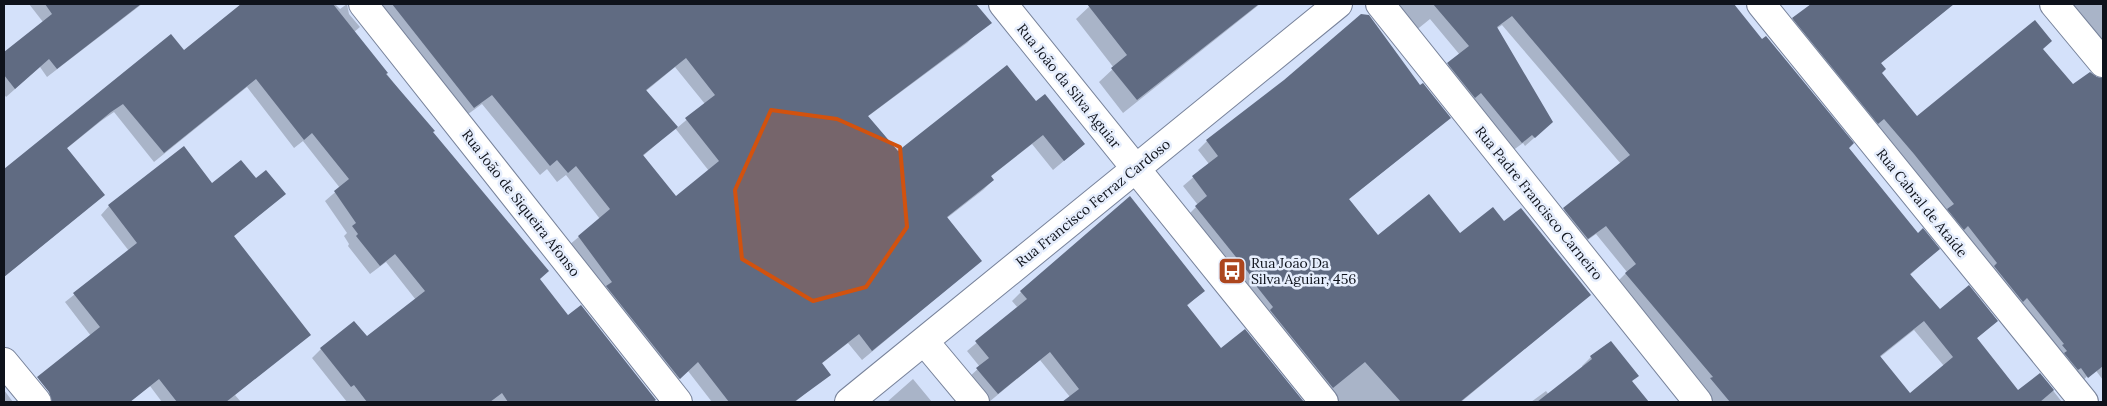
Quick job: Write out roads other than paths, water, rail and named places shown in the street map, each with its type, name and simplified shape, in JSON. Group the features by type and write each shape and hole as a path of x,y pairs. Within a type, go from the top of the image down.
{"street":[{"name":"Rua João de Siqueira Afonso","path":"363,4 678,402"},
{"name":"Rua João da Silva Aguiar","path":"1003,4 1324,402"},
{"name":"Rua Francisco Ferraz Cardoso","path":"849,402 1338,4"},
{"name":"Rua Padre Francisco Carneiro","path":"1380,4 1698,402"},
{"name":"Rua Cabral de Ataíde","path":"1760,4 2084,402"},
{"path":"2054,4 2103,64"},
{"path":"924,341 975,402"},
{"path":"4,362 37,402"}],"place":[{"name":"Rua João Da Silva Aguiar, 456","path":"1232,271"}]}
